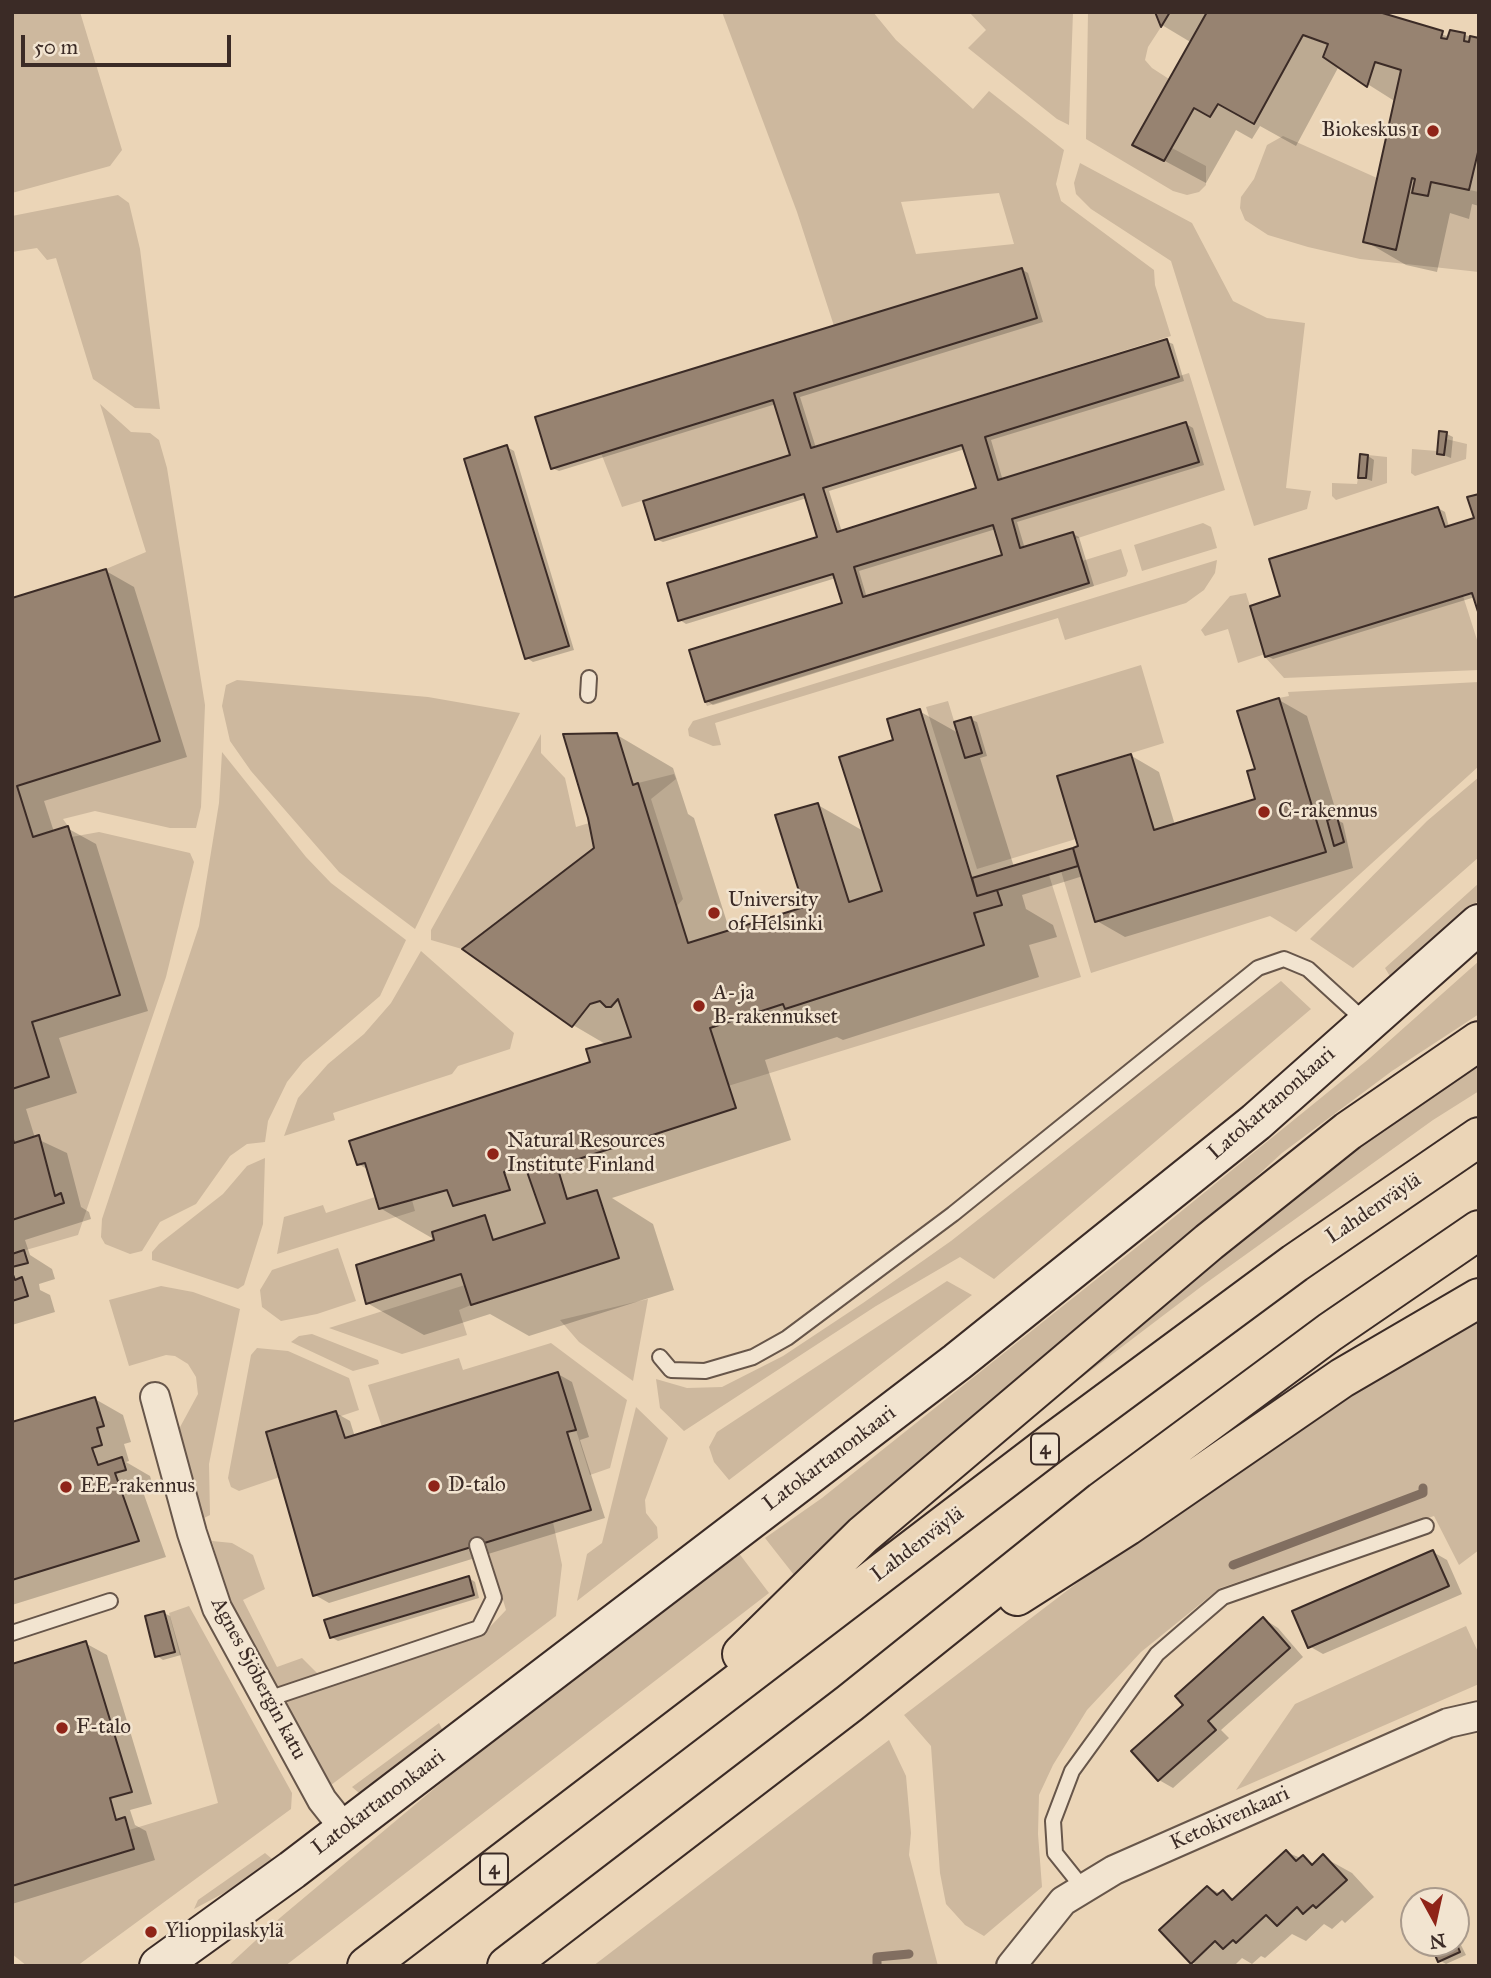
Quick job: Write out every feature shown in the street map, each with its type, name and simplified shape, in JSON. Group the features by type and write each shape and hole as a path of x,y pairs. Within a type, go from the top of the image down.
{"highway":[{"path":"620,1773 863,1535 1209,1242 1348,1130 1479,1041"},
{"name":"Lahdenväylä","path":"367,1966 1053,1442 1251,1296 1479,1137"},
{"path":"507,1966 850,1703 1102,1501 1330,1332 1479,1230"},
{"path":"850,1703 1127,1526 1342,1378 1479,1298"}],"street":[{"name":"Latokartanonkaari","path":"159,1966 345,1829 957,1362 1256,1122 1479,924"},
{"name":"Agnes Sjöbergin katu","path":"155,1397 192,1533 217,1608 322,1800 345,1829"},
{"name":"Ketokivenkaari","path":"1011,1966 1063,1901 1114,1870 1448,1723 1479,1716"}],"lane":[{"path":"588,695 589,678"},
{"path":"660,1357 671,1370 705,1371 753,1357 787,1338 953,1214 1258,968 1284,960 1308,969 1366,1022"},
{"path":"1083,1888 1055,1853 1053,1821 1072,1771 1157,1654 1223,1597 1426,1526"},
{"path":"268,1699 479,1628 494,1598 477,1545"},
{"path":"12,1633 110,1601"}],"shaded area":[{"path":"12,12 80,12 122,150 110,166 12,193"},
{"path":"722,12 873,12 896,40 973,109 989,91 1064,150 1056,184 1061,201 1154,270 1155,285 1171,336 811,448 794,393 1037,318 1021,268 834,326 797,212","holes":["999,193 1014,244 916,254 901,202"]},
{"path":"969,12 1073,12 1069,125 1057,119 968,48 986,30"},
{"path":"1088,12 1155,12 1161,27 1148,47 1145,60 1169,79 1132,145 1164,161 1172,148 1206,166 1206,185 1199,192 1187,195 1173,191 1086,139"},
{"path":"1283,136 1377,178 1363,242 1396,250 1409,192 1428,196 1431,182 1479,192 1479,272 1360,259 1268,235 1245,220 1240,208 1241,197 1254,179 1267,145"},
{"path":"1080,163 1192,223 1233,301 1267,318 1305,323 1286,488 1311,491 1307,509 1254,526 1171,261 1091,209 1076,194 1074,183"},
{"path":"118,195 129,203 140,249 160,409 135,408 93,379 56,258 47,260 37,248 12,252 12,216"},
{"path":"1189,373 1225,490 1075,539 1073,532 1020,548 1012,519 1198,462 1187,423 998,480 985,437"},
{"path":"773,400 790,455 622,507 601,453"},
{"path":"100,404 131,432 150,433 159,440 167,468 205,705 201,807 196,828 170,828 95,811 63,819 68,826 33,837 17,786 160,740 106,569 146,552"},
{"path":"1446,439 1467,444 1466,459 1415,476 1411,473 1412,449 1437,451 1437,454 1444,455"},
{"path":"1368,455 1387,457 1387,483 1336,500 1332,496 1332,483 1357,484 1358,478 1365,478"},
{"path":"1203,523 1211,527 1217,548 1142,571 1134,545"},
{"path":"993,525 1002,555 863,597 854,567"},
{"path":"1121,549 1128,571 1126,576 707,706 705,702 1088,583 1082,561"},
{"path":"1217,560 1215,573 1204,590 1186,603 1065,640 1058,618 715,723 721,745 713,746 689,736 688,729 693,721"},
{"path":"1246,593 1265,654 1238,663 1228,629 1205,636 1201,630 1230,596"},
{"path":"1463,596 1479,646 1479,670 1284,678 1265,657"},
{"path":"1141,665 1164,743 1057,776 1076,839 977,869 926,707 948,701 965,757 982,753 971,717"},
{"path":"237,680 428,697 520,713 415,929 339,872 251,771 230,741 222,706 226,685"},
{"path":"1479,682 1479,766 1296,932 1270,916 1091,973 1061,871 1078,866 1096,922 1325,852 1279,698 1289,696 1288,692"},
{"path":"541,734 541,753 565,778 576,827 589,823 594,848 462,949 431,940 431,930"},
{"path":"222,752 306,857 331,883 406,940 380,996 303,1062 287,1082 268,1121 265,1142 247,1144 230,1156 196,1204 160,1222 142,1251 130,1254 105,1244 101,1237 102,1219 199,926 219,803"},
{"path":"674,774 676,779 651,799 683,899 677,906 638,783"},
{"path":"1479,777 1479,857 1353,968 1310,939 1427,821"},
{"path":"99,832 190,853 194,862 166,977 78,1235 12,1254 12,1220 64,1203 61,1194 56,1198 39,1135 14,1143 12,1136 12,1089 49,1077 32,1022 120,994 71,837"},
{"path":"1049,875 1081,977 728,1086 710,1028 783,1004 786,1009 984,945 974,913 1001,905 997,890"},
{"path":"1479,883 1479,900 1391,978 1385,968"},
{"path":"421,951 514,1033 510,1049 458,1066 452,1074 333,1113 335,1120 284,1136 298,1098 328,1064 364,1034 391,1003"},
{"path":"1479,961 1479,1014 1392,1071 1282,1153 1196,1232 875,1512 794,1575 765,1538 822,1498 1162,1227 1370,1058"},
{"path":"1281,981 1311,1009 994,1279 960,1257 876,1306 684,1431 660,1408 656,1379 687,1388 722,1387 783,1356 863,1303 951,1241"},
{"path":"1479,1049 1479,1091 1433,1120 1202,1286 1081,1378 1078,1375 1086,1365"},
{"path":"265,1158 263,1224 244,1285 238,1289 152,1260 152,1252 159,1244 223,1194 247,1166"},
{"path":"375,1197 379,1209 412,1200 415,1211 277,1254 284,1217 323,1205 326,1213"},
{"path":"338,1248 356,1301 317,1314 281,1321 262,1307 260,1290 272,1270"},
{"path":"947,1281 972,1295 729,1480 714,1462 709,1447 717,1432"},
{"path":"465,1285 471,1305 459,1310 467,1335 402,1354 329,1328"},
{"path":"161,1286 193,1292 240,1309 209,1464 210,1515 200,1520 180,1445 179,1429 198,1394 196,1377 188,1364 175,1356 166,1355 129,1366 109,1300"},
{"path":"648,1299 633,1381 579,1342 560,1320"},
{"path":"1479,1315 1479,1550 1459,1565 1434,1516 1220,1588 1141,1652 1087,1710 1053,1765 1039,1795 1038,1834 1042,1887 984,1936 965,1925 946,1904 940,1873 931,1746 904,1715 1081,1580 1246,1463"},
{"path":"312,1334 378,1360 379,1364 353,1371 291,1342 299,1336"},
{"path":"551,1343 627,1400 610,1468 590,1475 558,1372 382,1427 368,1385 459,1358 463,1370"},
{"path":"257,1348 288,1351 349,1378 359,1410 338,1417 336,1411 280,1477 239,1491 231,1487 228,1478 251,1355"},
{"path":"636,1407 668,1438 645,1500 646,1513 657,1527 658,1538 577,1601 587,1554 602,1543"},
{"path":"553,1522 562,1565 556,1616 331,1785 284,1707 285,1698 487,1630 506,1610 486,1543"},
{"path":"212,1541 232,1543 253,1555 265,1589 243,1600 277,1667 302,1658 319,1675 279,1689 230,1606"},
{"path":"738,1552 769,1593 285,1966 228,1966 281,1917 559,1684 563,1688"},
{"path":"189,1606 292,1793 291,1809 77,1966 27,1966 12,1954 12,1886 134,1849 129,1830 218,1803 169,1613"},
{"path":"1466,1626 1479,1654 1479,1684 1236,1790 1295,1704"},
{"path":"439,1723 443,1731 359,1793 352,1787"},
{"path":"889,1740 906,1776 911,1833 909,1855 938,1966 593,1966"},
{"path":"265,1853 278,1864 194,1909 198,1900"}],"building":[{"path":"1155,12 1170,12 1161,27"},
{"name":"Biokeskus 1","path":"1207,12 1379,12 1443,31 1441,38 1447,39 1450,30 1465,33 1464,41 1469,42 1470,36 1479,38 1479,148 1469,190 1431,182 1428,196 1412,193 1415,179 1412,178 1396,250 1363,242 1401,70 1375,62 1367,87 1323,57 1328,44 1303,35 1254,124 1218,104 1210,117 1194,108 1164,161 1132,145"},
{"path":"1022,268 1037,318 794,393 811,448 1167,339 1179,377 985,437 998,480 1186,422 1199,462 1012,519 1020,548 1073,532 1089,583 705,702 689,650 842,603 833,574 678,621 667,583 817,537 804,494 655,540 643,501 790,455 773,400 551,469 535,417","holes":["962,445 976,488 837,532 823,488","993,525 1002,555 863,597 854,567"]},
{"path":"1439,431 1447,432 1444,455 1437,454"},
{"path":"507,445 569,646 525,659 464,459"},
{"path":"1360,454 1368,455 1366,478 1358,478"},
{"path":"1479,494 1479,615 1472,593 1265,657 1250,606 1280,596 1269,559 1438,507 1445,527 1474,518 1467,497"},
{"path":"106,569 160,741 17,786 33,837 68,826 120,995 32,1022 49,1077 12,1089 12,598"},
{"name":"C-rakennus","path":"1279,698 1326,852 1095,922 1073,848 1078,846 1057,776 1131,754 1154,830 1255,799 1247,771 1255,769 1237,711"},
{"name":"A- ja B-rakennukset","path":"920,709 977,896 997,890 1002,905 974,913 984,945 785,1009 783,1004 710,1028 736,1108 557,1166 567,1199 597,1190 619,1258 471,1305 461,1274 366,1304 356,1265 434,1240 432,1232 485,1215 493,1240 545,1223 525,1166 504,1172 510,1190 453,1206 447,1190 379,1209 365,1163 357,1165 349,1141 590,1062 586,1049 631,1037 618,999 611,1007 606,1007 600,1001 590,1004 572,1027 462,949 594,848 563,734 617,733 633,785 638,783 688,943 804,907 775,815 818,803 849,902 882,891 839,757 893,740 887,719"},
{"path":"971,717 982,753 965,758 954,722"},
{"path":"1337,817 1344,842 1334,846 1327,820"},
{"path":"1073,848 1078,866 977,896 972,878"},
{"path":"39,1135 55,1196 61,1193 64,1203 12,1220 12,1136 14,1143"},
{"path":"24,1250 28,1263 12,1267 12,1254"},
{"path":"12,1272 15,1280 22,1277 28,1296 12,1301"},
{"name":"D-talo","path":"558,1372 576,1430 567,1432 591,1510 313,1596 266,1432 336,1411 345,1438"},
{"name":"EE-rakennus","path":"95,1397 104,1426 97,1428 102,1445 92,1448 98,1465 122,1457 126,1470 115,1473 139,1541 12,1580 12,1422"},
{"path":"1433,1550 1449,1586 1308,1648 1292,1611"},
{"path":"469,1576 474,1595 330,1638 324,1620"},
{"path":"164,1611 175,1652 155,1657 145,1616"},
{"path":"1263,1617 1290,1648 1208,1721 1216,1730 1158,1781 1131,1751 1183,1705 1175,1696"},
{"name":"F-talo","path":"86,1641 132,1792 110,1798 116,1820 125,1817 134,1849 12,1886 12,1664"},
{"path":"1286,1850 1296,1861 1303,1855 1312,1865 1323,1854 1347,1880 1316,1908 1313,1905 1303,1914 1297,1907 1277,1926 1266,1915 1236,1943 1233,1940 1223,1949 1215,1941 1191,1964 1159,1930 1207,1886 1217,1895 1223,1890 1232,1900"},
{"path":"1436,1957 1449,1957 1438,1962"}],"waterway":[{"path":"1233,1565 1423,1493 1423,1488"},
{"path":"877,1966 877,1957 909,1954"}],"place":[{"name":"Biokeskus 1","path":"1433,131"},
{"name":"C-rakennus","path":"1264,812"},
{"name":"University of Helsinki","path":"714,913"},
{"name":"A- ja B-rakennukset","path":"699,1006"},
{"name":"Natural Resources Institute Finland","path":"493,1154"},
{"name":"D-talo","path":"434,1486"},
{"name":"EE-rakennus","path":"66,1487"},
{"name":"F-talo","path":"62,1728"},
{"name":"Ylioppilaskylä","path":"151,1932"}]}
